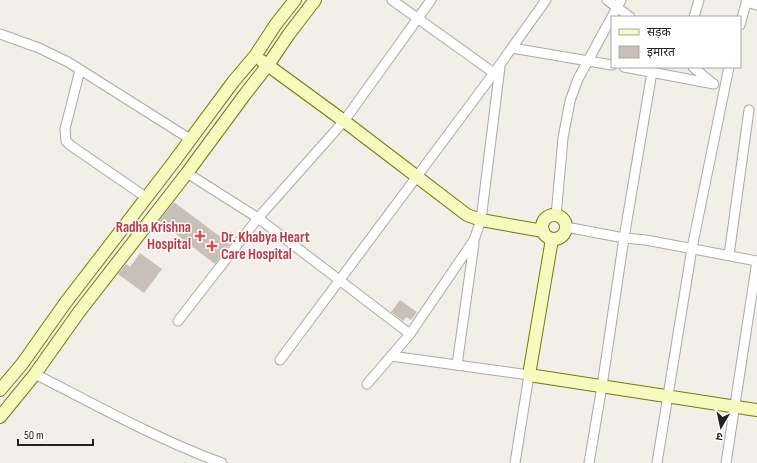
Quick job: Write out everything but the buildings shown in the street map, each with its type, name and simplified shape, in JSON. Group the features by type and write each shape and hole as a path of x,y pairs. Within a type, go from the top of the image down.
{"main road":[{"path":"0,390 22,364 66,302 147,198 254,56 294,0"},
{"path":"0,417 35,374 79,312 268,65 315,0"},
{"path":"254,56 344,121 467,215 481,220 547,235 560,238 566,227 563,220 556,216 552,216 545,220 542,227 547,235 529,375 757,410"}],"street":[{"path":"392,0 494,73"},
{"path":"178,321 258,218 344,121 431,0"},
{"path":"280,360 500,65 546,0"},
{"path":"607,0 619,3 629,16"},
{"path":"694,16 699,0"},
{"path":"741,22 747,1 757,5"},
{"path":"612,16 619,3"},
{"path":"556,216 563,138 570,101 578,79 611,18"},
{"path":"0,34 39,48 68,62 190,139"},
{"path":"512,48 611,65"},
{"path":"457,365 474,240 481,220 500,65"},
{"path":"630,68 714,84"},
{"path":"694,68 723,92"},
{"path":"657,463 692,248 729,68"},
{"path":"80,70 64,129 66,141 147,198"},
{"path":"589,463 624,238 652,72"},
{"path":"729,255 749,110"},
{"path":"186,173 258,218 410,334"},
{"path":"566,227 624,238 646,240 692,248 757,261 726,463"},
{"path":"367,384 410,334 474,240"},
{"path":"391,356 529,375 515,463"},
{"path":"35,374 139,427 222,463"}],"place":[{"name":"Radha Krishna Hospital","path":"200,236"},
{"name":"Dr. Khabya Heart Care Hospital","path":"212,246"}]}
